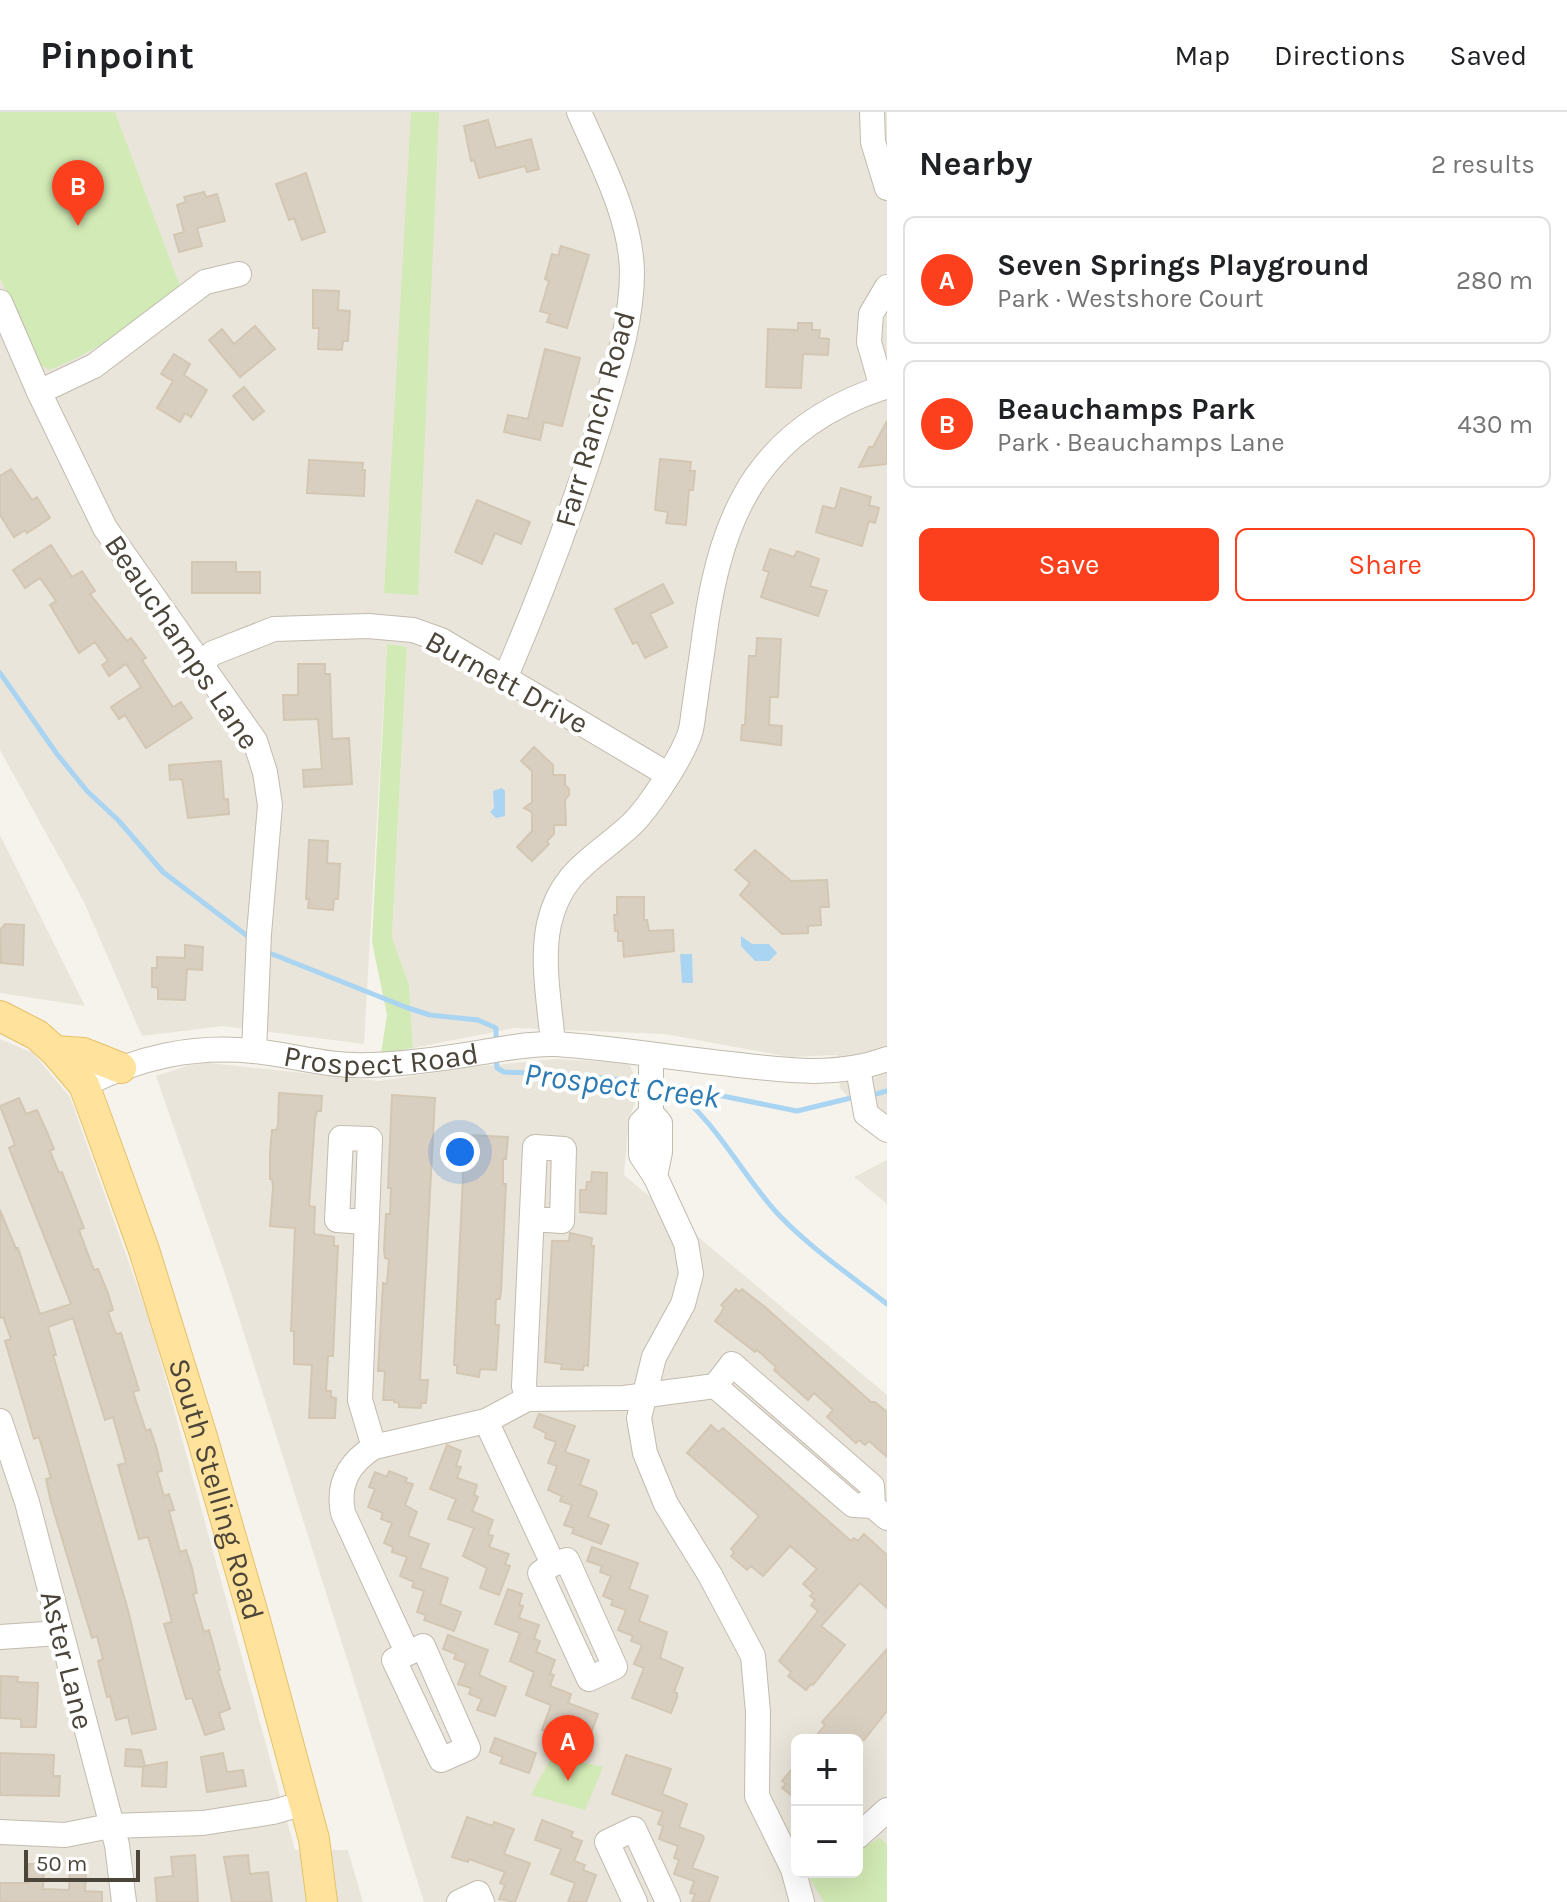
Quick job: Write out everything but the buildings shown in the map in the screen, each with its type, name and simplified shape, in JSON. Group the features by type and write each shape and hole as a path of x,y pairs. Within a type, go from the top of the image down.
{"main road":[{"path":"0,1016 37,1035 84,1085"},
{"path":"55,1051 83,1053 121,1068"},
{"name":"South Stelling Road","path":"84,1085 144,1250 198,1423 305,1803 314,1839 322,1902"}],"street":[{"name":"Farr Ranch Road","path":"506,676 547,580 588,461 620,355 629,312 632,271 626,228 579,112"},
{"path":"872,112 873,142 887,188"},
{"path":"39,392 94,366 205,282 239,274"},
{"path":"553,1044 546,945 556,902 567,880 582,863 632,824 653,800 691,732 719,557 758,472 783,443 823,413 884,387 869,342 871,314 887,287"},
{"name":"Beauchamps Lane","path":"0,302 39,392 105,528 255,741 265,772 270,805 254,1051"},
{"name":"Burnett Drive","path":"201,663 213,653 274,629 368,626 413,630 441,640 506,676 667,774"},
{"name":"Prospect Road","path":"84,1085 121,1068 201,1048 254,1051 363,1066 402,1064 553,1044 651,1083 789,1071 860,1085 887,1059"},
{"path":"651,1083 660,1123 660,1152 655,1176 686,1243 691,1274 683,1304 654,1357 639,1418 645,1453 666,1504 710,1575 753,1656 758,1712 757,1796 791,1860"},
{"path":"860,1085 866,1114 887,1130"},
{"path":"527,1399 524,1386 532,1219"},
{"path":"367,1222 360,1400 374,1447"},
{"path":"407,1652 343,1513 341,1502 347,1472 359,1456 374,1447 486,1421 527,1399 624,1398 715,1386 732,1364 872,1486 880,1512"},
{"name":"Aster Lane","path":"0,1421 27,1502 117,1845 124,1902"},
{"path":"486,1421 553,1564"},
{"path":"0,1637 60,1633"},
{"path":"0,1832 65,1835 110,1826 203,1823 273,1812 305,1803"},
{"path":"863,1832 887,1810"},
{"path":"635,1902 607,1842 634,1829 668,1902"},
{"path":"797,1878 802,1902"},
{"path":"459,1902 478,1893 482,1902"}],"shaded area":[{"path":"0,112 887,112 887,1142 840,1088 837,1055 790,1057 664,1034 515,1028 413,1048 409,985 392,937 407,648 387,644 364,1044 223,1026 142,1036 83,900 0,750"},
{"path":"0,835 85,1006 0,993"},
{"path":"0,1039 33,1053 70,1097 150,1322 295,1850 348,1850 363,1902 0,1902"},
{"path":"556,1059 629,1063 640,1090 629,1118 624,1175 887,1395 887,1902 424,1902 226,1277 156,1076 199,1062 379,1081 472,1067"},
{"path":"887,1160 887,1204 854,1177"}],"green space":[{"path":"0,112 115,112 181,289 101,344 49,370 38,363 0,278"},
{"path":"411,112 439,112 418,595 384,593"},
{"path":"387,644 407,647 392,937 409,985 413,1048 381,1053 387,1015 372,942"},
{"path":"553,1755 603,1767 585,1810 531,1795"},
{"path":"880,1838 887,1845 887,1902 824,1902 810,1879 863,1878 863,1848"}],"water":[{"path":"502,788 505,791 505,816 496,818 490,812 494,808 493,791"},
{"path":"741,936 752,944 769,944 777,953 769,961 755,961 741,946"},
{"path":"680,954 692,954 693,983 682,983"}],"waterway":[{"name":"Prospect Creek","path":"0,673 87,791 118,820 163,872 250,938"},
{"name":"Prospect Creek","path":"267,952 408,1008 430,1015 478,1020 496,1028 496,1044"},
{"name":"Prospect Creek","path":"496,1058 497,1068 504,1072 644,1082"},
{"name":"Prospect Creek","path":"658,1083 797,1111 855,1097"},
{"path":"668,1086 714,1130 763,1197 789,1225 887,1304"},
{"name":"Prospect Creek","path":"869,1096 887,1091"}],"place":[{"name":"Beauchamps Park","path":"78,226"},
{"name":"Seven Springs Playground","path":"568,1781"}]}
